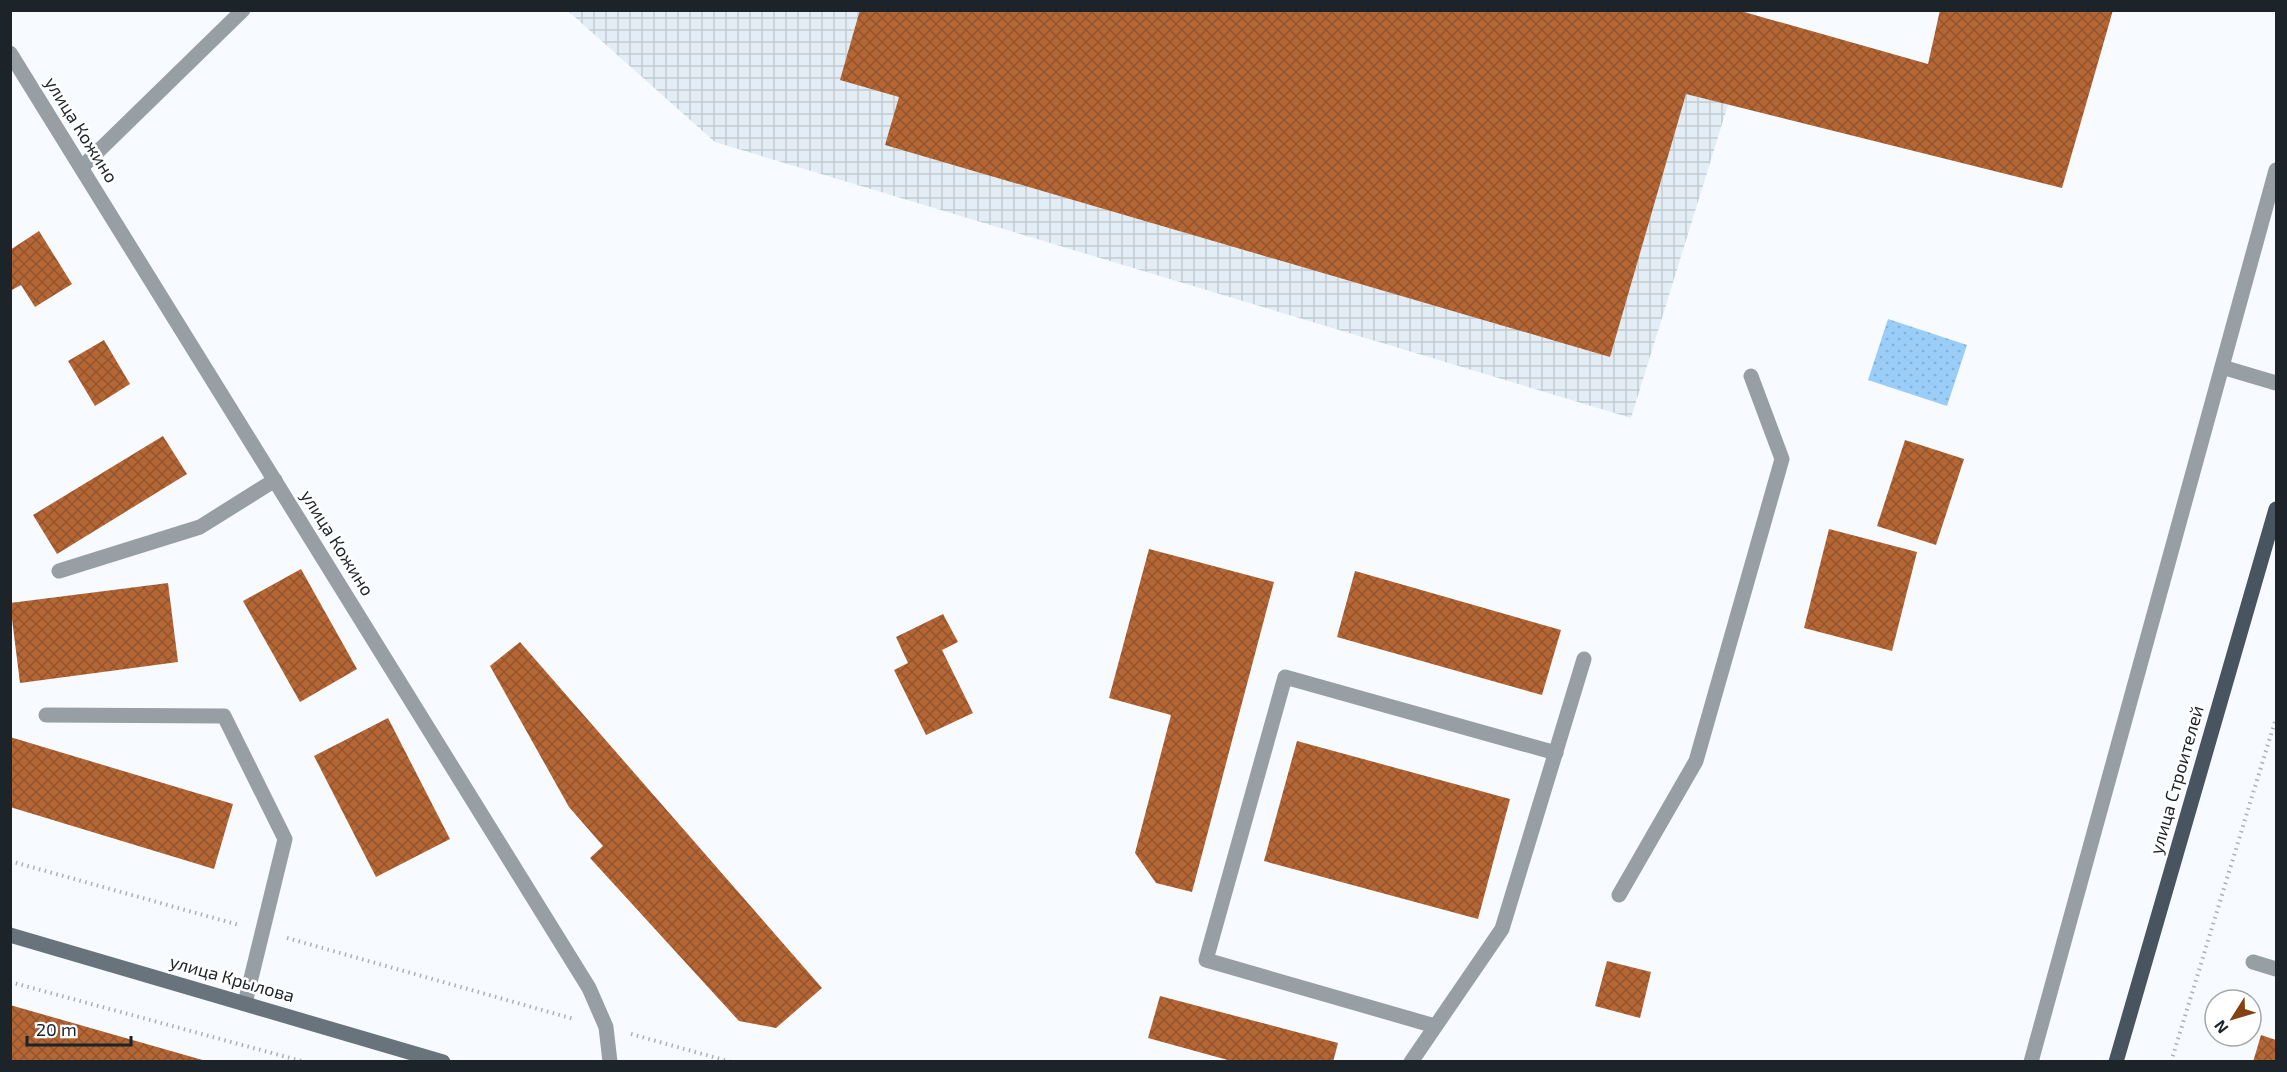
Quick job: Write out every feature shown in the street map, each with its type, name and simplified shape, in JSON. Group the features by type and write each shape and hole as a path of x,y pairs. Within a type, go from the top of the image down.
{"main road":[{"name":"улица Строителей","path":"2115,1062 2277,509"},
{"name":"улица Крылова","path":"10,935 443,1062"}],"street":[{"path":"82,167 243,10"},
{"name":"улица Кожино","path":"10,53 589,988 606,1028 610,1062"},
{"path":"2031,1062 2277,170"},
{"path":"2222,367 2277,383"},
{"path":"1619,895 1696,761 1782,459 1751,375"},
{"path":"59,571 200,527 275,480"},
{"path":"1411,1062 1502,929 1584,659"},
{"path":"1435,1026 1206,960 1285,677 1556,753"},
{"path":"46,715 224,716 285,839 245,1003"},
{"path":"2253,962 2277,969"}],"path":[{"path":"2171,1062 2277,718"},
{"path":"10,861 731,1062"},
{"path":"10,982 305,1062"}],"shaded area":[{"path":"568,11 1757,11 1631,418 715,142"},
{"path":"1888,319 1967,345 1947,406 1868,380"}],"building":[{"path":"860,10 1737,10 1928,64 1940,10 2113,10 2062,188 1686,94 1610,357 885,145 899,97 840,80"},
{"path":"39,231 72,284 35,307 21,285 10,291 10,250"},
{"path":"104,340 130,384 95,406 68,361"},
{"path":"163,436 187,474 57,554 33,515"},
{"path":"1905,440 1964,459 1936,545 1877,526"},
{"path":"1829,529 1917,552 1892,651 1804,628"},
{"path":"1149,549 1274,582 1192,892 1156,883 1135,853 1171,715 1109,698"},
{"path":"301,569 357,669 300,702 243,601"},
{"path":"1355,571 1561,630 1542,695 1337,637"},
{"path":"168,583 178,662 20,683 10,603"},
{"path":"943,614 958,642 942,650 973,713 926,735 894,670 908,663 896,637"},
{"path":"520,642 822,988 776,1028 739,1021 590,858 603,846 569,807 490,666"},
{"path":"388,718 450,839 376,877 314,756"},
{"path":"10,737 233,804 214,869 10,807"},
{"path":"1297,741 1510,799 1478,919 1264,861"},
{"path":"1607,961 1651,972 1640,1018 1595,1006"},
{"path":"1160,996 1338,1043 1333,1062 1235,1062 1148,1038"},
{"path":"10,1005 206,1061 206,1062 10,1062"},
{"path":"2263,1036 2276,1040 2276,1062 2253,1062 2257,1048 2263,1048"}]}
